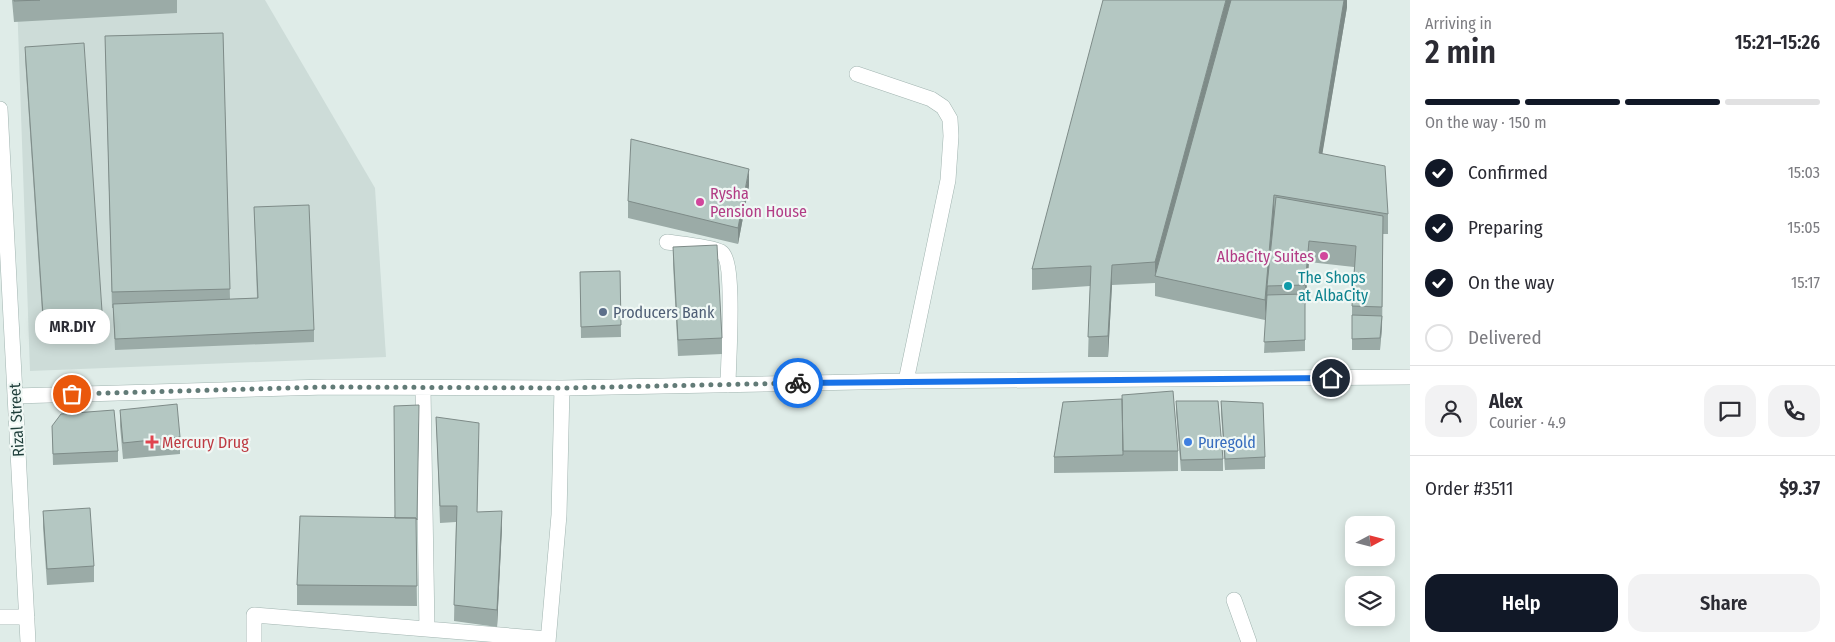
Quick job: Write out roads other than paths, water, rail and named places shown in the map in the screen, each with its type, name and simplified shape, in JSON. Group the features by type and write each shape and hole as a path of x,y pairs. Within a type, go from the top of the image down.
{"street":[{"path":"857,74 932,99 943,106 950,119 951,136 948,180 906,381"},
{"name":"Rizal Street","path":"0,109 7,380 15,396 28,642"},
{"path":"667,242 720,252 727,258 730,280 728,385"},
{"path":"15,396 327,387 423,389 562,388 906,381 1410,377"},
{"path":"254,642 254,615 548,640 559,515 562,388"},
{"path":"423,389 427,629"},
{"path":"1234,600 1249,642"},
{"path":"0,616 27,617"}],"place":[{"name":"Rysha Pension House","path":"700,202"},
{"name":"AlbaCity Suites","path":"1324,256"},
{"name":"The Shops at AlbaCity","path":"1288,286"},
{"name":"Producers Bank","path":"603,312"},
{"name":"MR.DIY","path":"72,394"},
{"name":"Mercury Drug","path":"152,442"},
{"name":"Puregold","path":"1188,442"}]}
